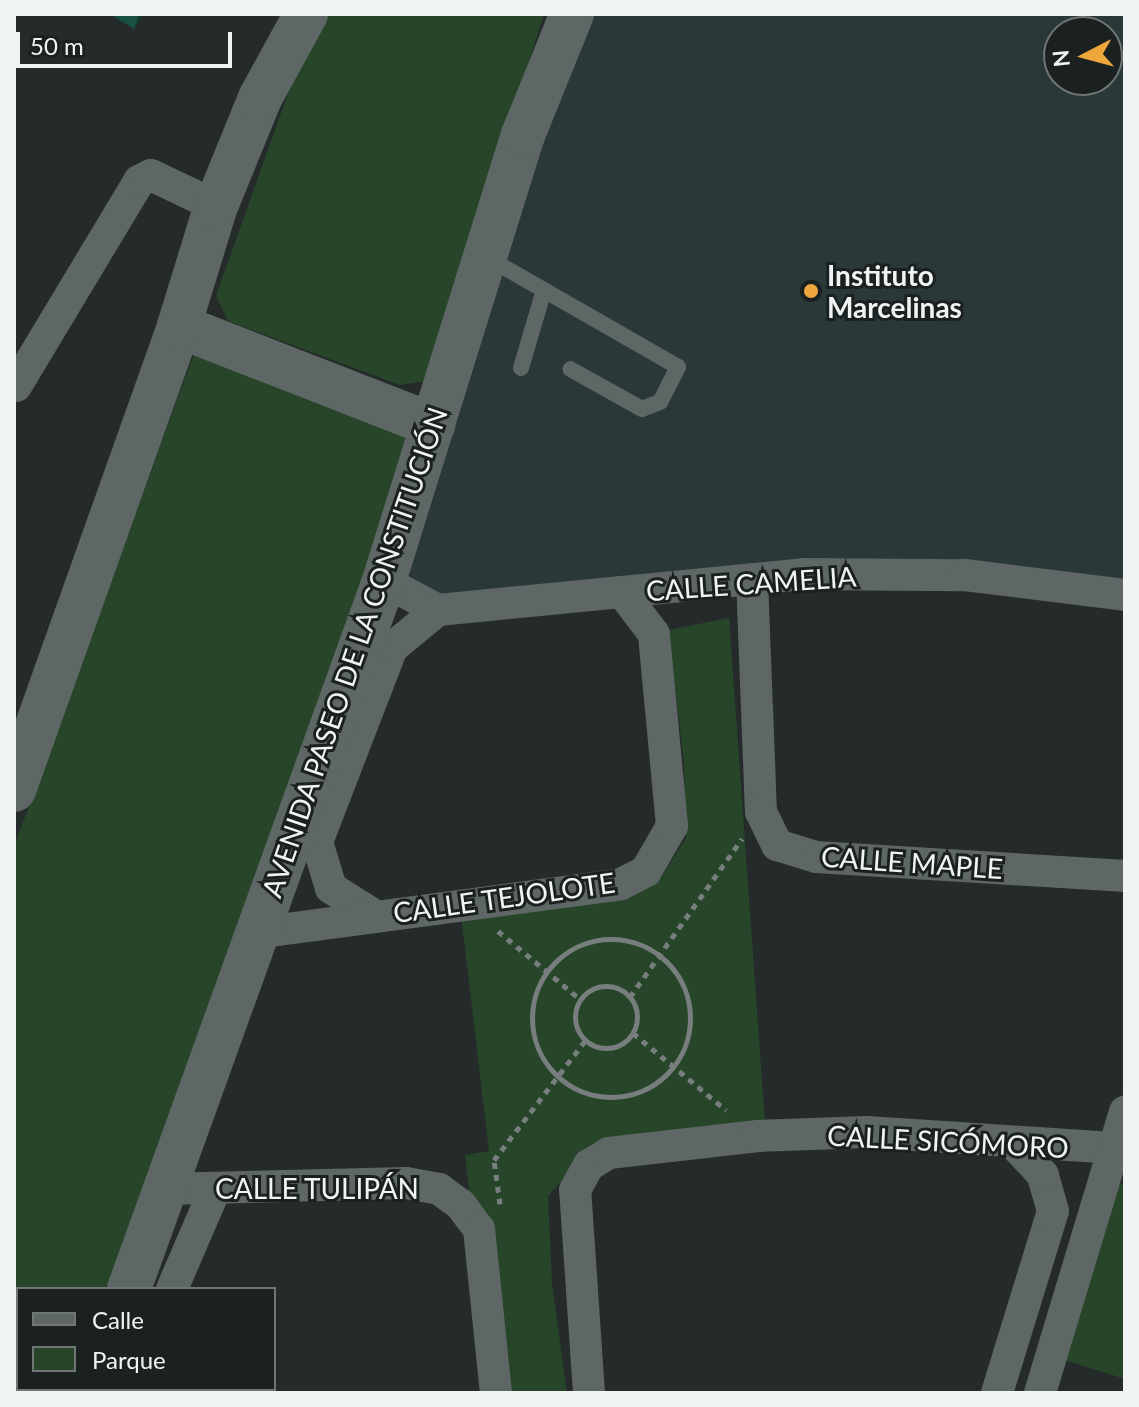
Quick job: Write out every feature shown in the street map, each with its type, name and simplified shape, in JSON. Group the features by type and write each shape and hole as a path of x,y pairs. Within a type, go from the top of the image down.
{"street":[{"path":"14,790 179,326 216,206 260,98 306,14"},
{"path":"523,135 555,14"},
{"name":"AVENIDA PASEO DE LA CONSTITUCIÓN","path":"130,1287 384,581 523,135 572,14"},
{"path":"16,386 139,181 151,175 216,206"},
{"path":"179,326 433,425"},
{"name":"CALLE CAMELIA","path":"438,610 752,579 965,575 1125,595"},
{"name":"CALLE MAPLE","path":"752,579 761,812 777,845 816,857 1125,876"},
{"path":"374,915 331,888 317,842 392,648 438,610 384,581"},
{"name":"CALLE TEJOLOTE","path":"256,933 621,884 646,871 672,826 654,634 622,592"},
{"path":"1040,1393 1125,1112"},
{"name":"CALLE SICÓMORO","path":"589,1393 575,1190 589,1165 609,1153 758,1136 867,1132 1112,1148"},
{"path":"997,1393 1053,1211 1043,1175 1012,1142"},
{"name":"CALLE TULIPÁN","path":"164,1189 406,1183 439,1189 460,1204 479,1229 496,1393"},
{"path":"173,1287 215,1189"}],"lane":[{"path":"485,257 678,367 660,402 642,409 570,369"},
{"path":"521,368 544,290"}],"path":[{"path":"630,997 761,812"},
{"path":"468,904 580,999"},
{"path":"618,938 661,956 681,981 690,1008 689,1032 673,1068 638,1094 603,1098 557,1078 538,1052 531,1024 533,997 545,972 565,952 590,941 618,938"},
{"path":"609,986 630,997 637,1017 633,1033 617,1047 605,1049 585,1041 575,1022 580,999 609,986"},
{"path":"633,1033 758,1136"},
{"path":"494,1160 585,1041"}],"shaded area":[{"name":"Instituto Marcelinas","path":"592,14 1125,14 1125,596 791,573 432,615 408,569 542,145"}],"green space":[{"path":"329,14 544,14 427,381 400,385 228,321 216,296 291,85"},
{"path":"195,351 416,431 120,1287 16,1287 16,1391 83,1393 14,1393 14,847"},
{"path":"729,618 765,1123 577,1163 548,1196 552,1284 567,1393 494,1393 465,1155 489,1151 461,914 565,903 661,878 686,838 684,762 668,630"},
{"path":"1107,1179 1125,1185 1125,1379 1052,1356"}],"place":[{"name":"Instituto Marcelinas","path":"811,291"}]}
